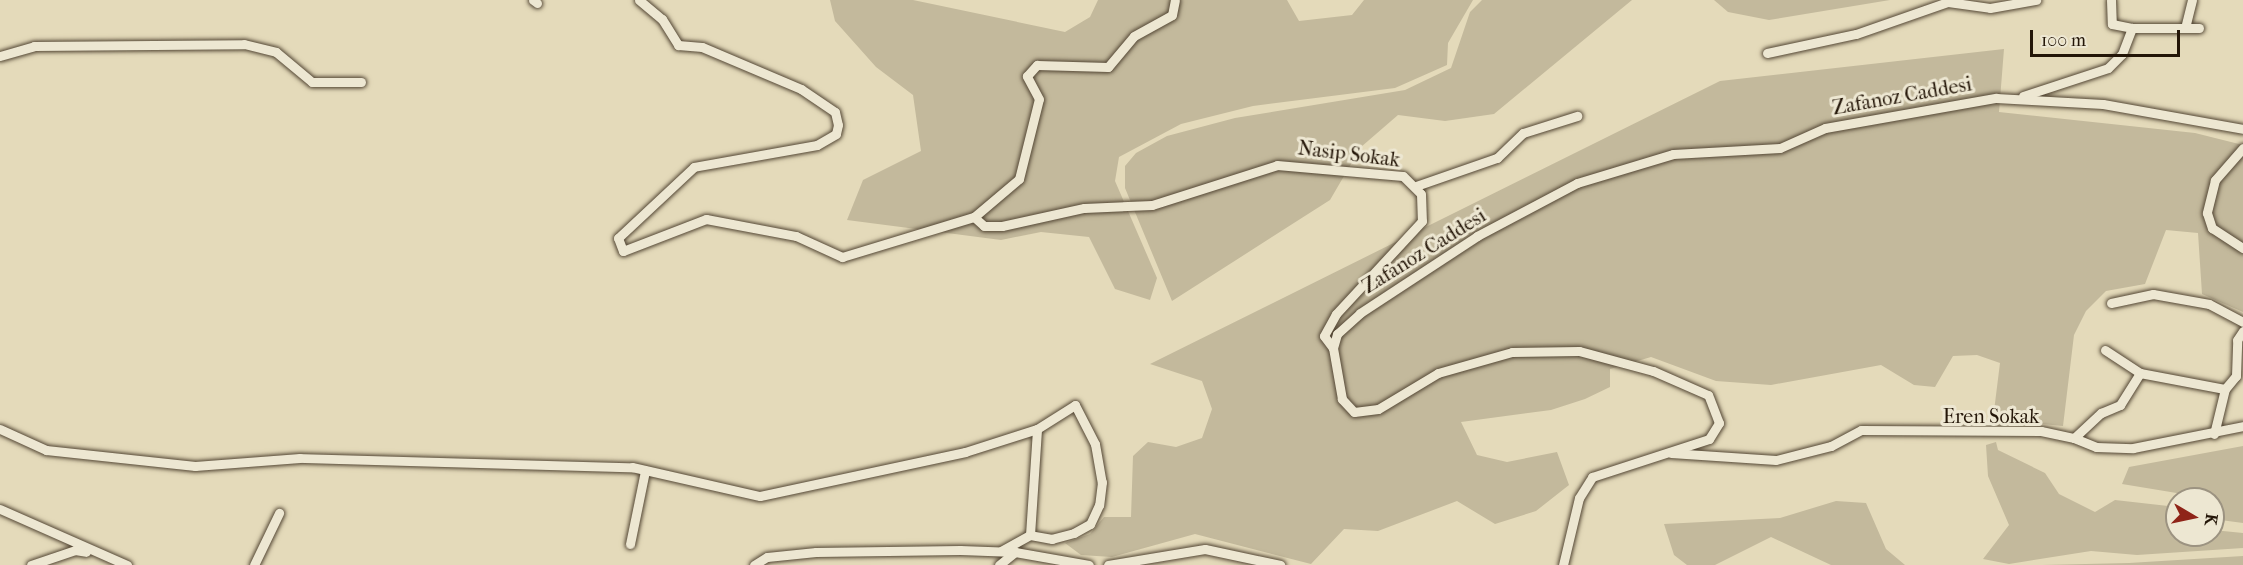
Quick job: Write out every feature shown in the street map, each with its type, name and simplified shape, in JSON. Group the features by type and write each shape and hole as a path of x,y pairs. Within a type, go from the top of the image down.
{"street":[{"path":"639,0 662,19 678,45 702,47 801,89 835,112 838,125 836,134 817,145 694,167 618,238 623,251 706,219 796,236 842,257 974,217 1019,178 1039,99 1027,76 1037,65 1108,67 1134,36 1172,15 1175,0"},
{"path":"1767,53 1856,34 1947,2 1990,8 2036,0"},
{"path":"2110,0 2112,24 2132,28 2199,28"},
{"path":"2185,27 2192,0"},
{"path":"2018,98 2108,68 2122,54 2132,28"},
{"path":"0,56 45,45 244,44 276,52 312,82 361,82"},
{"name":"Zafanoz Caddesi","path":"1333,348 1337,334 1359,313 1477,236 1578,183 1673,154 1780,148 1834,126 2018,98 2103,104 2243,129"},
{"name":"Nasip Sokak","path":"974,217 984,226 1002,226 1101,209 1152,206 1277,165 1394,174 1416,186 1497,158 1523,133 1577,116"},
{"path":"2243,148 2215,180 2207,213 2212,228 2243,248"},
{"path":"1416,186 1424,205 1422,221 1336,314 1324,336 1333,348 1342,399 1354,412 1378,409 1438,373 1512,352 1579,351 1653,371 1708,395 1718,412 1719,423 1709,439 1592,477 1579,498 1563,565"},
{"path":"2110,303 2153,294 2209,304 2243,322"},
{"path":"2214,434 2224,389 2236,376 2237,340 2243,331"},
{"path":"2105,350 2140,372 2224,389"},
{"path":"2074,438 2101,413 2120,405 2140,372"},
{"path":"0,429 46,450 195,466 300,459 645,471 760,496 965,452 1037,429 1075,405 1095,444 1102,482 1099,505 1090,524 1052,539 1030,535 1001,551"},
{"name":"Eren Sokak","path":"1666,453 1776,460 1831,446 1861,430 2041,432 2074,438 2096,447 2133,447 2214,434 2243,426"},
{"path":"1030,535 1037,429"},
{"path":"630,544 645,471"},
{"path":"0,509 127,565"},
{"path":"254,565 279,513"},
{"path":"1108,565 1205,549 1280,565"},
{"path":"31,565 75,550 100,555"},
{"path":"754,565 767,557 816,552 1001,551 1089,565"},
{"path":"999,565 1015,552"}],"shaded area":[{"path":"830,0 913,0 1065,32 1090,17 1098,0 1287,0 1299,21 1352,15 1364,0 1473,0 1448,43 1447,65 1395,88 1253,106 1181,124 1119,157 1115,181 1157,278 1150,300 1115,289 1089,237 1041,232 1001,240 847,220 863,180 921,151 913,95 876,67 835,21"},
{"path":"1482,0 1632,0 1494,114 1445,121 1398,115 1361,147 1330,200 1172,301 1125,188 1125,166 1136,153 1167,136 1235,118 1405,90 1451,68 1470,12"},
{"path":"1714,0 1890,0 1769,20 1728,12"},
{"path":"2004,49 1999,112 2195,133 2243,145 2243,312 2202,294 2198,233 2166,230 2145,284 2106,291 2086,311 2074,335 2063,426 1993,419 2000,363 1977,355 1953,356 1935,387 1914,385 1881,365 1771,385 1716,381 1651,357 1610,369 1610,387 1585,399 1551,410 1461,422 1477,455 1507,462 1557,452 1569,485 1536,511 1495,524 1457,501 1378,531 1344,529 1311,564 1195,534 1112,557 1081,555 1065,543 1090,534 1104,517 1131,517 1133,456 1148,442 1176,447 1202,438 1212,409 1202,381 1150,364 1720,81"},
{"path":"1996,442 1998,450 2045,473 2059,494 2095,512 2115,500 2165,506 2165,547 2225,547 2225,531 2243,533 2243,548 2137,555 2091,551 2009,564 1983,559 2009,525 1988,476 1986,445"},
{"path":"2243,446 2243,523 2225,521 2225,487 2165,487 2165,491 2122,484 2129,467"},
{"path":"1836,501 1866,503 1886,549 1905,565 1831,565 1771,537 1715,565 1687,565 1674,555 1664,524 1780,518"},
{"path":"2243,556 2243,565 2042,565 2129,563"}]}
